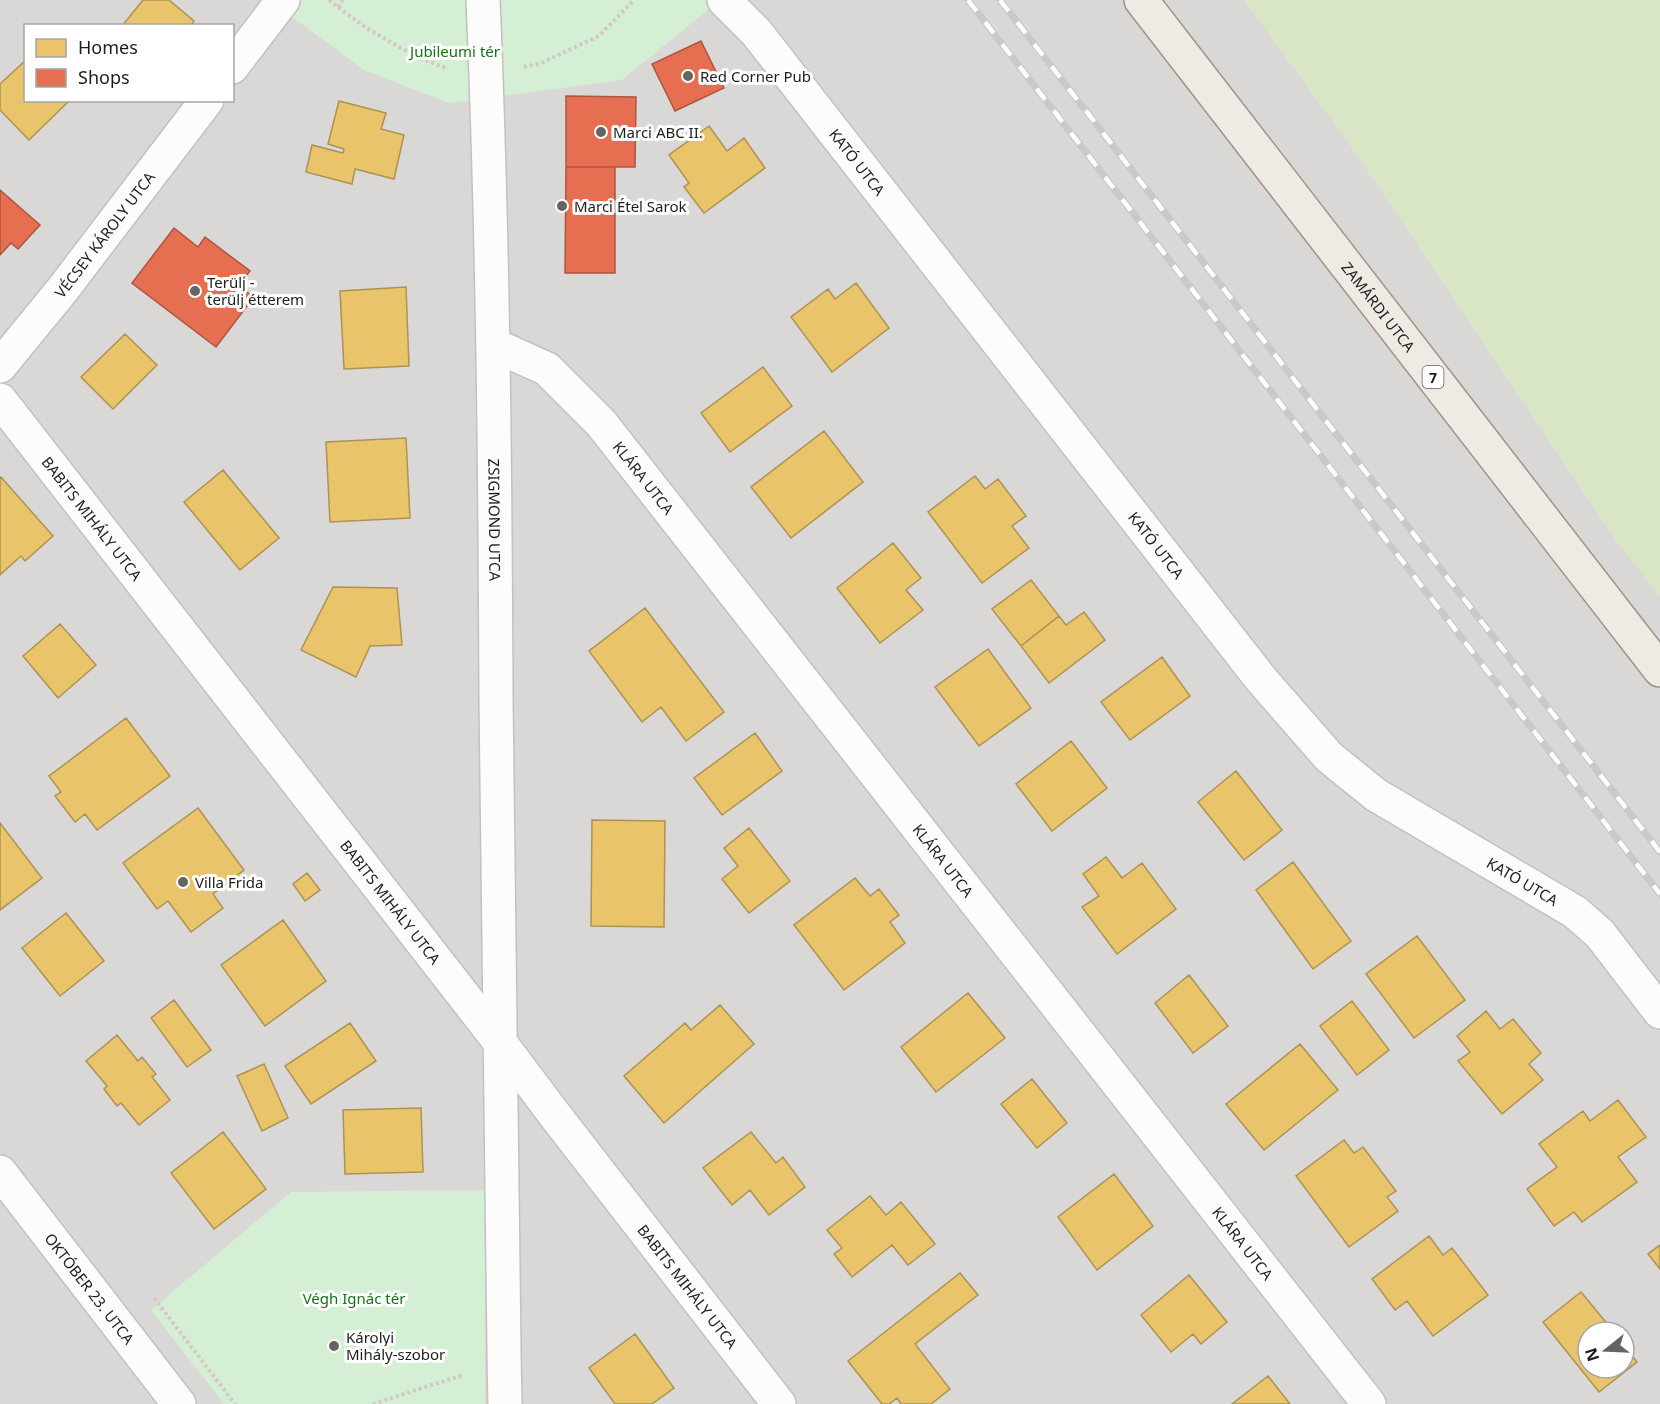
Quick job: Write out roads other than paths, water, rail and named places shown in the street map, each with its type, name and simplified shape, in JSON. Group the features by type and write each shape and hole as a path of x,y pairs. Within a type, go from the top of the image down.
{"main road":[{"name":"ZAMÁRDI UTCA","path":"1141,0 1660,670"}],"street":[{"path":"234,64 283,0"},
{"name":"ZSIGMOND UTCA","path":"483,0 494,345 499,1041"},
{"name":"KATÓ UTCA","path":"724,0 756,32 1261,679 1329,757 1376,795 1575,912 1600,934 1660,1012"},
{"name":"VÉCSEY KÁROLY UTCA","path":"0,366 63,289 205,102"},
{"name":"KLÁRA UTCA","path":"494,345 547,369 601,423 1369,1404"},
{"name":"BABITS MIHÁLY UTCA","path":"0,400 779,1404"},
{"path":"499,1041 505,1404"},
{"name":"OKTÓBER 23. UTCA","path":"0,1172 179,1404"}],"railway":[{"path":"968,0 1660,894"},
{"path":"1000,0 1660,852"}],"place":[{"name":"Red Corner Pub","path":"688,76"},
{"name":"Marci ABC II.","path":"601,132"},
{"name":"Marci Étel Sarok","path":"562,206"},
{"name":"Terülj - terülj étterem","path":"195,291"},
{"name":"Villa Frida","path":"183,882"},
{"name":"Károlyi Mihály-szobor","path":"334,1346"}],"park label":[{"name":"Jubileumi tér","path":"455,51"},
{"name":"Végh Ignác tér","path":"354,1298"}]}
